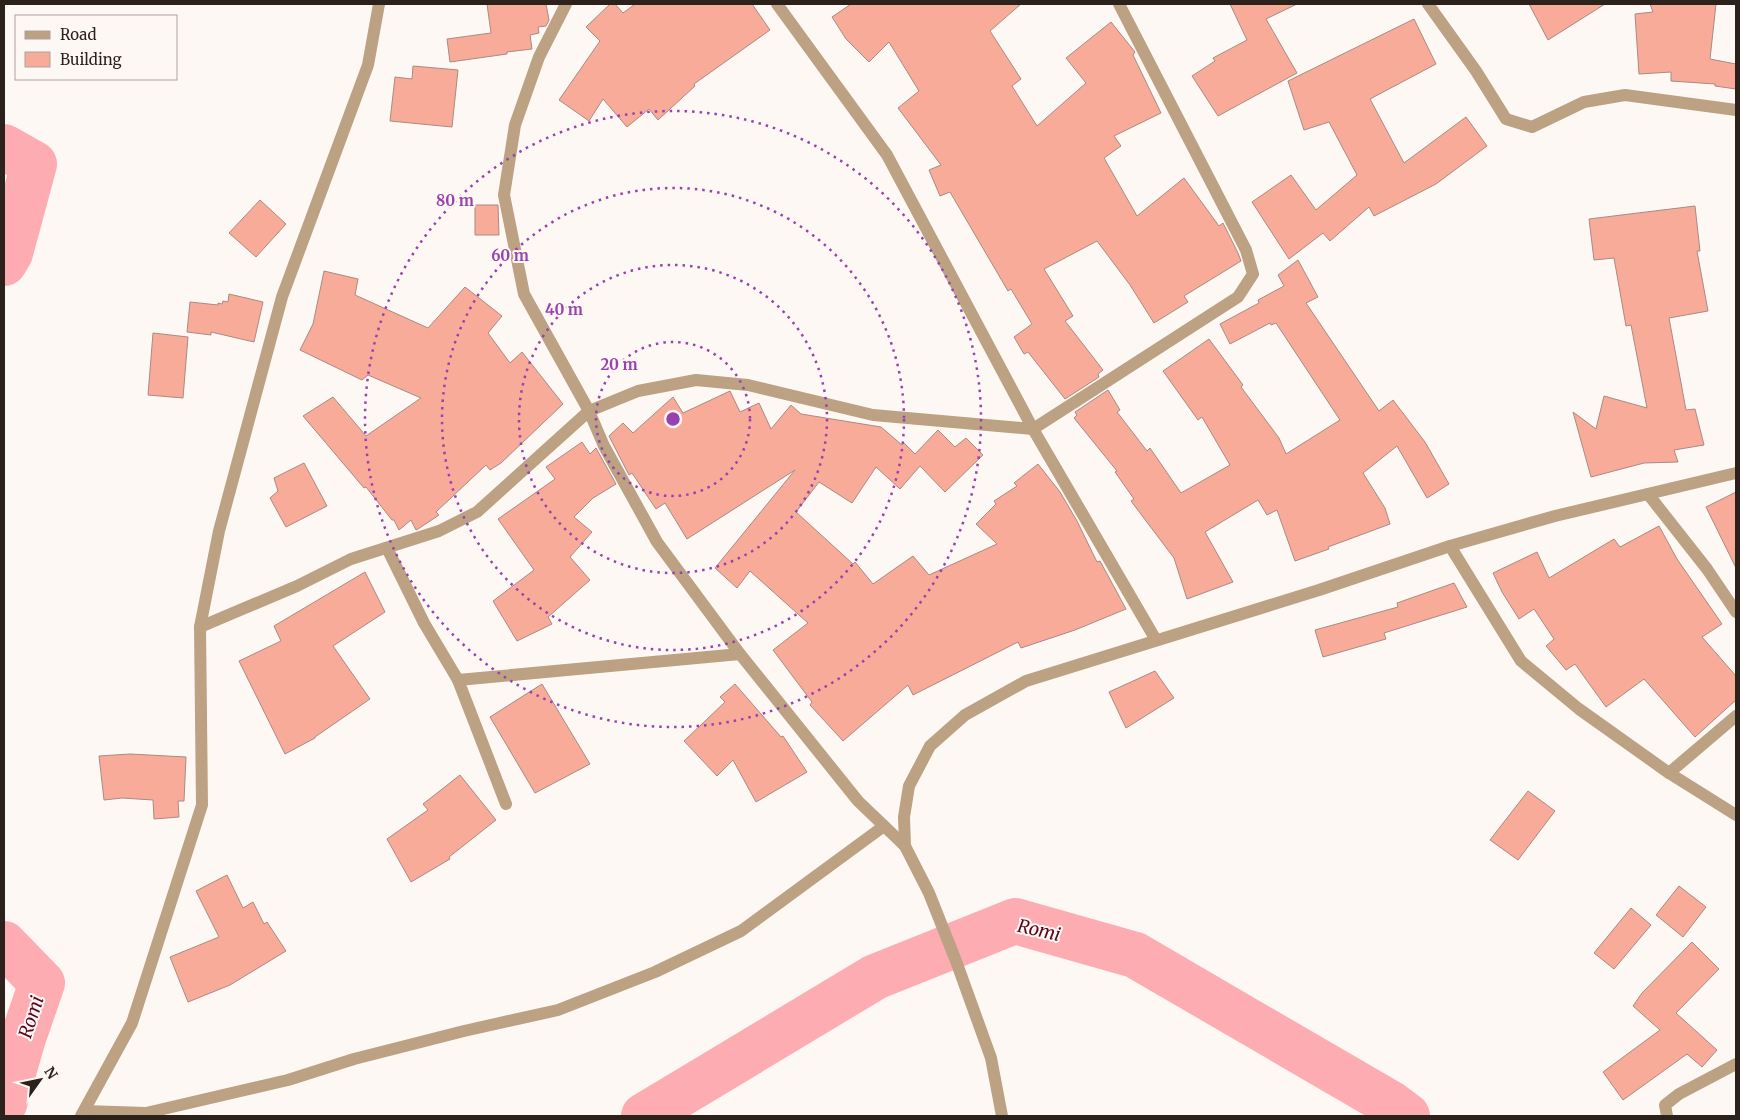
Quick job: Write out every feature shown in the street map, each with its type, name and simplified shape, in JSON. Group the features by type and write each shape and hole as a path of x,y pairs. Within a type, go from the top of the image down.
{"street":[{"path":"379,4 368,65 282,296 219,531 200,627 202,804 132,1023 83,1114 146,1113 288,1080 354,1059 464,1031 558,1010 655,972 741,930 884,826"},
{"path":"566,4 539,57 515,125 504,195 524,294 589,411 604,446 656,542 740,654 858,801 905,846 929,893 991,1058 1002,1116"},
{"path":"776,4 887,155 1033,428 1156,640"},
{"path":"200,627 297,586 351,559 439,531 476,512 589,411 638,392 696,380 748,385 873,415 1033,428 1238,297 1253,274 1246,250 1119,4"},
{"path":"1428,4 1476,71 1506,119 1532,127 1584,102 1625,95 1736,110"},
{"path":"905,846 904,818 908,786 930,746 965,715 1026,680 1319,590 1450,546 1555,516 1736,473"},
{"path":"1648,494 1707,569 1736,612"},
{"path":"1450,546 1521,661 1579,708 1669,772 1736,814"},
{"path":"387,548 424,623 458,680 506,804"},
{"path":"458,680 740,654"},
{"path":"1669,772 1736,716"},
{"path":"1667,1116 1665,1105 1678,1094 1736,1064"}],"building":[{"path":"487,4 546,4 549,20 546,26 538,27 539,33 530,35 532,49 450,62 447,39 491,33"},
{"path":"610,4 615,4 623,13 635,4 752,4 770,30 694,84 695,86 658,120 649,109 627,127 603,99 589,121 559,100 600,41 586,27"},
{"path":"851,4 1021,4 990,31 1021,79 1012,86 1037,126 1086,83 1066,58 1111,22 1135,52 1133,55 1161,113 1114,136 1121,146 1104,158 1137,216 1184,178 1219,226 1223,223 1241,261 1184,296 1188,302 1154,323 1130,285 1097,241 1044,269 1073,316 1065,321 1103,370 1098,374 1099,377 1065,399 1028,352 1024,354 1014,337 1032,324 1011,289 1008,291 950,192 940,196 929,170 941,165 898,108 919,91 889,42 869,62 846,39 832,17"},
{"path":"1230,4 1297,4 1266,19 1297,73 1218,116 1192,76 1215,61 1213,58 1247,40"},
{"path":"1529,4 1605,4 1548,40"},
{"path":"1650,4 1716,4 1710,59 1736,64 1736,89 1715,86 1715,84 1671,81 1671,72 1639,74 1635,14 1653,12"},
{"path":"1414,19 1436,64 1370,99 1404,163 1466,117 1487,146 1436,184 1374,216 1369,207 1330,241 1323,233 1289,259 1252,202 1291,175 1316,210 1357,175 1329,122 1304,130 1288,81"},
{"path":"413,66 458,70 452,127 390,121 395,77 412,79"},
{"path":"260,200 286,224 256,257 229,233"},
{"path":"475,205 498,205 499,235 475,235"},
{"path":"1695,206 1700,251 1697,251 1708,311 1669,318 1686,410 1695,409 1704,445 1674,450 1678,462 1644,463 1591,477 1573,412 1596,429 1604,396 1647,408 1631,325 1626,326 1614,258 1594,260 1589,219"},
{"path":"1298,260 1318,297 1306,303 1379,411 1393,400 1425,442 1449,484 1427,498 1397,446 1363,473 1385,508 1390,524 1295,561 1277,510 1267,515 1258,500 1205,532 1233,582 1187,599 1174,558 1131,501 1134,499 1115,472 1117,471 1074,418 1077,415 1075,412 1108,390 1120,410 1117,412 1147,451 1150,448 1181,493 1230,465 1202,417 1198,420 1163,371 1209,339 1243,385 1241,387 1279,438 1286,454 1340,420 1276,323 1271,325 1270,323 1230,344 1220,324 1259,303 1258,300 1284,286 1278,275"},
{"path":"324,271 358,279 355,295 428,328 465,287 502,316 488,333 510,363 522,352 563,404 501,463 490,470 486,465 436,512 439,515 416,530 411,520 399,530 394,520 392,520 366,487 364,488 303,416 333,397 366,436 421,398 368,375 362,380 300,350 313,324"},
{"path":"229,294 263,302 254,342 211,332 211,335 187,332 190,302 218,305 218,303 222,304 223,301 228,302"},
{"path":"153,333 188,337 183,398 148,395"},
{"path":"730,391 740,412 759,403 771,429 791,405 801,414 881,427 902,445 904,443 915,454 938,430 955,447 966,438 983,455 945,492 920,466 900,489 876,467 852,503 819,482 796,512 853,564 855,562 873,584 913,556 929,575 997,544 976,524 996,504 994,501 1017,486 1014,483 1038,464 1060,492 1097,562 1100,561 1126,609 1075,630 1021,648 1018,642 913,695 908,685 843,741 810,705 812,702 773,650 808,623 750,571 737,588 715,568 795,470 687,539 665,503 656,509 632,473 629,475 609,436 623,423 633,433 673,397 683,413"},
{"path":"582,442 590,454 596,448 616,484 593,498 574,517 592,532 570,557 590,580 548,617 552,624 517,641 493,601 534,570 498,519 555,479 546,467"},
{"path":"304,463 327,506 286,527 270,498 278,491 274,478"},
{"path":"1736,492 1736,568 1706,507"},
{"path":"1659,526 1677,559 1722,624 1702,637 1736,676 1736,700 1695,737 1644,679 1606,707 1575,664 1566,670 1546,646 1554,639 1534,609 1519,619 1502,592 1493,573 1537,552 1549,578 1614,539 1620,547"},
{"path":"365,572 385,612 333,646 370,699 315,738 285,754 239,661 281,641 274,626"},
{"path":"1454,583 1467,607 1384,633 1386,639 1323,657 1315,630 1398,607 1397,603"},
{"path":"1155,671 1174,698 1126,728 1109,692"},
{"path":"542,684 590,764 535,793 490,717"},
{"path":"735,684 781,737 783,736 807,772 756,802 733,760 717,776 684,741 725,702 720,697"},
{"path":"130,754 186,757 184,801 178,801 179,817 154,819 153,800 122,798 104,800 99,756"},
{"path":"460,775 496,820 449,857 450,859 411,882 387,839 428,810 423,804"},
{"path":"1528,791 1555,811 1518,860 1490,840"},
{"path":"227,875 243,908 253,902 264,924 267,922 286,951 230,985 188,1002 170,957 219,937 196,891"},
{"path":"1679,886 1706,907 1683,937 1656,915"},
{"path":"1631,908 1651,925 1614,969 1594,953"},
{"path":"1692,942 1719,969 1676,1013 1717,1050 1702,1067 1687,1054 1623,1100 1603,1072 1660,1030 1633,1006 1642,993"}],"waterway":[{"name":"Romi","path":"4,147 34,164 10,253 4,263"},
{"name":"Romi","path":"644,1116 875,977 1015,921 1135,955 1391,1104 1407,1116"},
{"name":"Romi","path":"4,944 42,983 23,1038 4,1104"}]}
